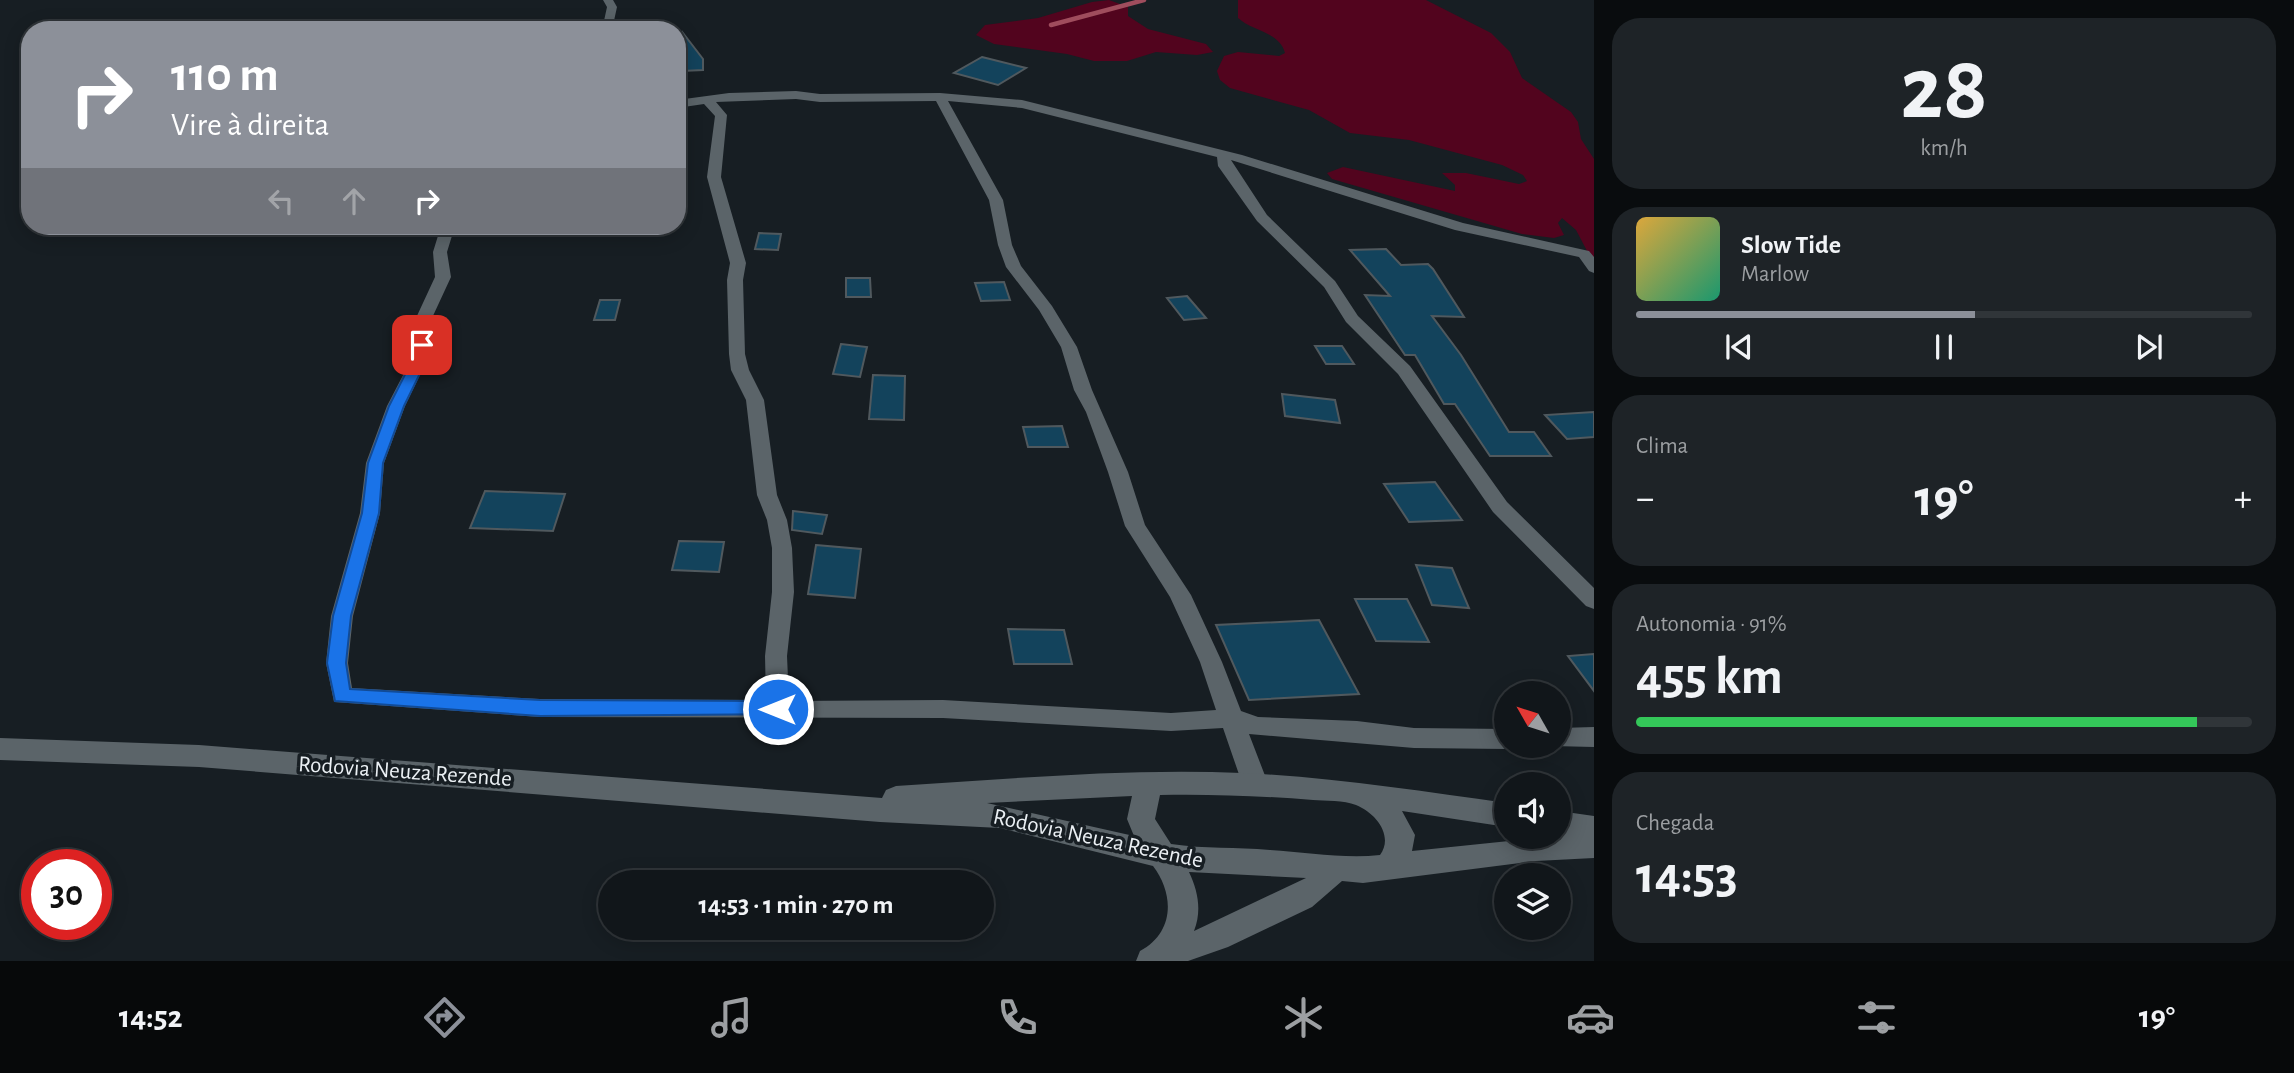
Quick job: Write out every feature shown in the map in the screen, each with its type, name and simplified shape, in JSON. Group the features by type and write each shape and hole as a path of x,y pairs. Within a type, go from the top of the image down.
{"street":[{"path":"608,0 611,7 609,21"},
{"path":"686,103 776,95 940,97 1022,104 1223,155 1460,227 1584,254 1594,268"},
{"path":"940,97 996,200 1004,245 1014,267 1046,309 1069,347 1083,390 1095,412 1118,472 1135,526 1180,595 1216,671 1256,786"},
{"path":"707,100 721,115 714,177 738,263 735,280 737,354 740,370 755,400 766,495 778,520 782,548 782,592 776,656 778,709"},
{"path":"1223,155 1225,166 1262,218 1330,284 1352,318 1404,370 1495,501 1594,601"},
{"path":"445,235 440,252 443,276 424,318 422,355 396,406 375,463 370,513 342,616 337,663 342,696 540,708 778,709 804,713 844,708 918,712 943,709 1046,718 1171,722 1232,718 1258,727 1357,731 1414,738 1494,739"},
{"path":"1572,738 1594,737"},
{"name":"Rodovia Neuza Rezende","path":"0,748 199,756 810,804 1000,816 1166,856 1212,863 1265,862 1363,870 1536,849 1594,846"},
{"path":"1153,783 1140,806 1140,820 1152,843 1166,856 1178,874 1184,896 1183,921 1159,956"},
{"name":"Rodovia Neuza Rezende","path":"810,804 1153,783 1256,786 1364,795 1494,814"},
{"path":"1364,795 1401,832 1402,845 1388,867"},
{"path":"1571,825 1594,828"},
{"path":"1159,956 1217,937 1260,915 1301,900 1324,883 1335,868"}],"shaded area":[{"path":"1109,0 1128,7 1128,16 1148,29 1206,44 1213,52 1197,55 1156,52 1127,61 1094,61 1067,54 994,44 976,35 985,25 1038,18 1092,2"},
{"path":"1238,0 1426,0 1491,33 1510,52 1522,78 1571,112 1578,122 1581,139 1594,159 1594,264 1576,230 1562,218 1558,223 1564,235 1554,238 1522,234 1332,179 1327,173 1343,167 1455,191 1455,185 1442,173 1466,173 1519,184 1527,181 1523,175 1502,165 1409,140 1350,133 1309,110 1230,88 1220,80 1217,71 1224,56 1238,52 1279,56 1285,53 1278,40 1238,18"}],"building":[{"path":"686,37 703,59 703,70 686,71"},
{"path":"982,57 1026,68 998,85 954,73"},
{"path":"759,233 781,234 778,250 755,249"},
{"path":"1386,249 1401,265 1428,264 1433,269 1464,317 1432,316 1461,355 1509,432 1534,432 1551,456 1490,456 1455,404 1444,404 1415,355 1405,355 1365,295 1390,296 1350,250"},
{"path":"846,278 870,278 871,297 846,297"},
{"path":"1004,282 1010,300 981,301 975,283"},
{"path":"1187,296 1206,318 1184,320 1167,298"},
{"path":"600,300 620,300 615,320 594,320"},
{"path":"841,344 867,347 860,377 833,374"},
{"path":"1315,346 1342,346 1354,364 1326,364"},
{"path":"873,375 905,376 904,420 869,419"},
{"path":"1282,394 1335,400 1340,423 1285,416"},
{"path":"1594,412 1594,437 1567,439 1545,415"},
{"path":"1062,426 1068,447 1028,447 1023,427"},
{"path":"1435,482 1462,520 1409,522 1384,484"},
{"path":"485,491 565,494 553,531 470,528"},
{"path":"793,511 827,515 822,534 792,530"},
{"path":"679,541 724,542 719,572 672,570"},
{"path":"816,545 861,549 855,598 808,594"},
{"path":"1416,565 1452,568 1469,608 1432,605"},
{"path":"1355,599 1407,599 1429,642 1376,641"},
{"path":"1319,620 1359,694 1249,700 1216,625"},
{"path":"1008,629 1064,630 1072,664 1014,664"},
{"path":"1594,654 1594,691 1568,656"}],"waterway":[{"path":"1051,25 1144,0"}],"route":[{"path":"422,345 422,355 401,394 375,463 367,527 342,616 337,663 342,696 540,708 617,706 671,710 778,709"}]}
